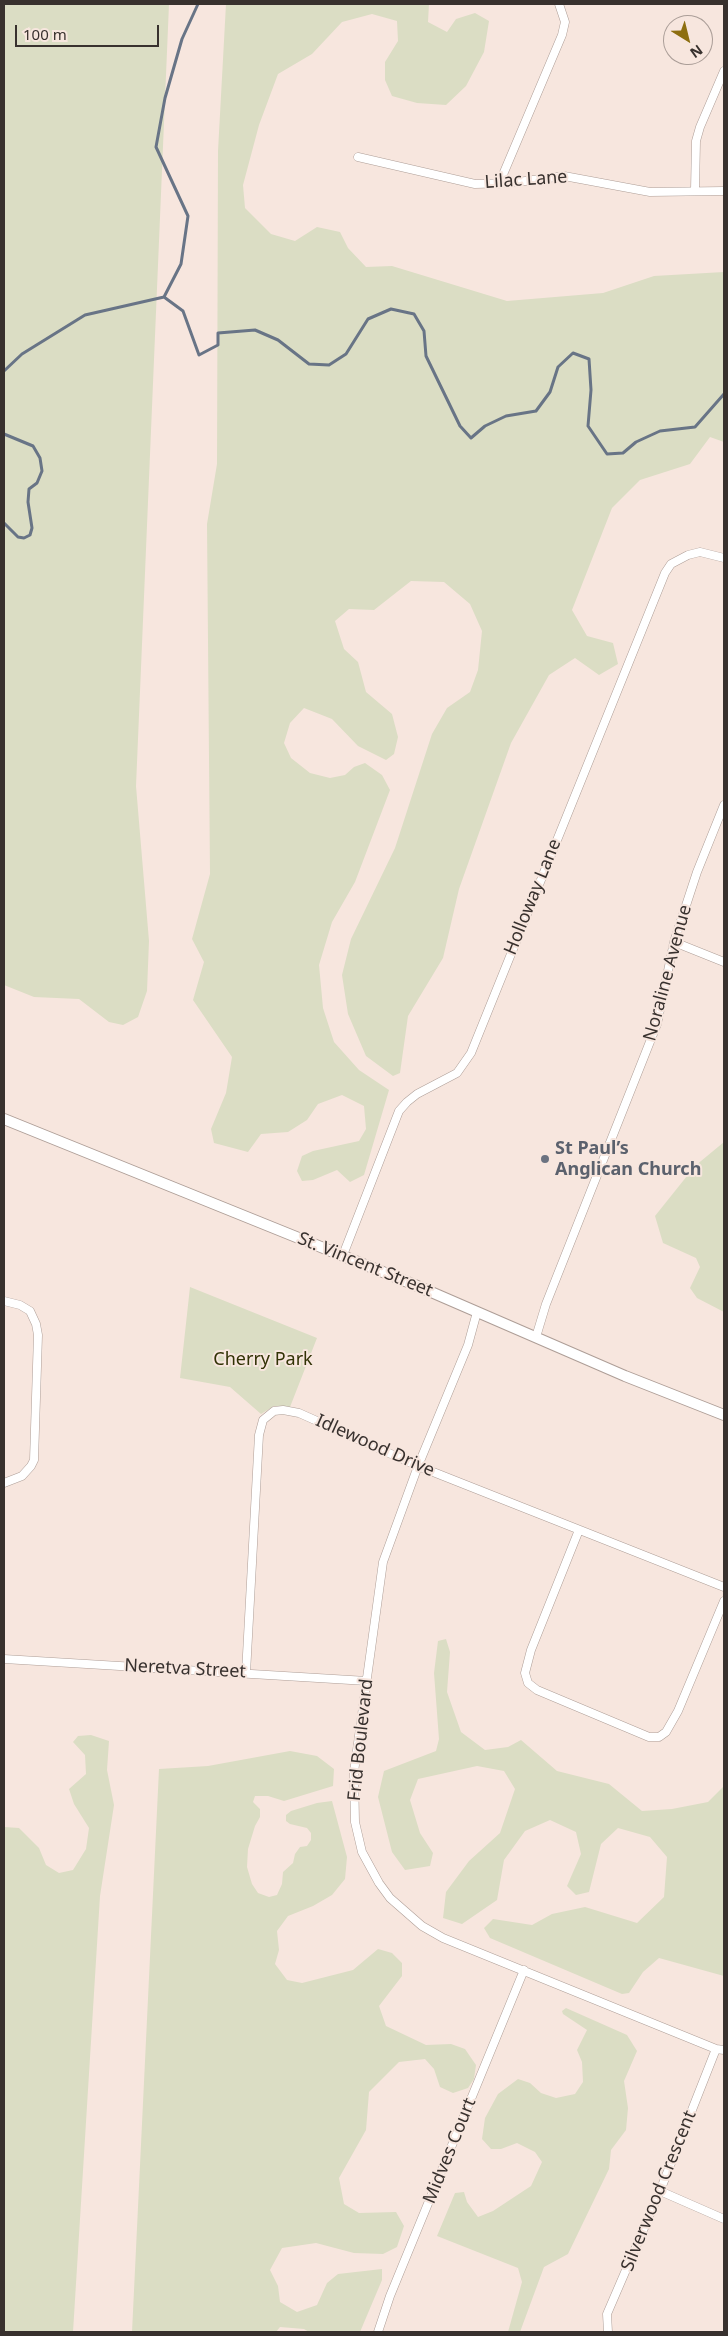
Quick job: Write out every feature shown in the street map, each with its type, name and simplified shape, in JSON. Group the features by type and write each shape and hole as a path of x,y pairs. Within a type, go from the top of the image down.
{"street":[{"path":"498,184 562,36 564,22 558,4"},
{"path":"694,190 696,141 724,71"},
{"name":"Lilac Lane","path":"358,157 475,184 498,184 574,176 650,192 724,191"},
{"name":"Holloway Lane","path":"343,1255 399,1111 417,1094 457,1073 470,1053 665,573 672,564 688,555 700,552 724,558"},
{"name":"Noraline Avenue","path":"536,1337 546,1304 657,1024 674,942 697,872 724,805"},
{"path":"674,942 724,962"},
{"name":"St. Vincent Street","path":"4,1119 343,1255 625,1376 724,1415"},
{"path":"4,1301 20,1305 30,1311 36,1324 38,1335 34,1460 22,1476 4,1483"},
{"name":"Frid Boulevard","path":"477,1312 468,1345 418,1466 384,1562 354,1772 353,1804 358,1836 369,1867 390,1898 422,1926 443,1938 716,2049 724,2050"},
{"name":"Idlewood Drive","path":"246,1673 259,1435 263,1420 274,1411 291,1411 418,1466 724,1587"},
{"path":"579,1530 529,1658 525,1673 528,1683 536,1690 649,1737 659,1736 666,1732 678,1711 724,1601"},
{"name":"Neretva Street","path":"4,1659 367,1681"},
{"name":"Midves Court","path":"378,2332 390,2296 524,1970"},
{"name":"Silverwood Crescent","path":"608,2332 608,2314 660,2191 716,2049"},
{"path":"660,2191 724,2220"}],"green space":[{"path":"4,4 169,4 136,786 149,941 147,991 138,1017 123,1025 109,1022 79,999 34,997 4,985"},
{"path":"226,4 429,4 428,22 447,32 456,19 475,13 489,21 484,52 466,86 446,105 417,103 392,96 385,80 385,62 398,41 397,21 372,14 342,22 312,54 278,74 259,125 243,185 245,208 271,234 295,241 317,227 340,232 348,248 366,267 392,266 507,301 603,293 654,276 724,272 724,442 710,437 690,464 640,480 612,508 572,610 587,636 613,643 618,664 599,675 575,658 549,675 511,743 459,889 443,958 408,1016 400,1073 393,1076 366,1056 348,1014 342,975 351,939 395,848 432,734 447,708 470,692 478,670 482,631 470,604 444,582 411,581 374,610 349,609 335,621 344,649 358,662 366,692 392,714 398,737 394,754 386,760 358,746 332,719 304,708 290,723 284,743 291,758 310,773 330,778 345,775 354,767 365,763 382,775 390,790 355,882 332,922 319,965 323,1008 334,1042 359,1070 389,1090 364,1175 350,1182 337,1170 313,1180 302,1181 297,1171 302,1156 313,1151 359,1141 366,1129 364,1106 342,1095 318,1104 307,1120 288,1132 261,1134 248,1152 214,1143 211,1129 226,1093 232,1057 193,1000 204,962 192,939 210,874 207,524 217,464 218,151"},
{"path":"724,1142 724,1312 697,1298 690,1288 700,1267 696,1258 663,1243 655,1216 695,1166"},
{"name":"Cherry Park","path":"190,1287 317,1338 290,1407 274,1406 261,1414 230,1387 180,1378"},
{"path":"446,1639 450,1652 447,1692 461,1732 485,1750 508,1747 521,1740 557,1771 609,1784 642,1811 672,1809 708,1802 724,1786 724,1976 659,1958 643,1972 629,1993 622,1994 490,1938 484,1928 493,1919 532,1925 552,1914 585,1907 637,1923 664,1897 667,1857 650,1837 618,1828 601,1844 589,1892 576,1895 567,1886 581,1854 576,1832 550,1820 525,1831 504,1860 497,1900 462,1924 443,1918 446,1892 469,1861 500,1833 515,1789 504,1771 477,1766 418,1779 410,1800 420,1833 433,1853 430,1866 405,1870 392,1852 378,1797 384,1771 436,1751 439,1739 434,1673 438,1641"},
{"path":"91,1735 109,1741 107,1770 114,1805 100,1896 73,2332 4,2332 4,1827 19,1828 39,1848 46,1865 59,1873 73,1870 86,1849 89,1828 74,1804 69,1789 86,1774 85,1755 73,1742 78,1736"},
{"path":"290,1751 317,1756 334,1769 333,1786 284,1801 268,1796 255,1796 253,1802 260,1809 260,1817 255,1826 248,1849 247,1867 252,1884 258,1893 269,1897 277,1895 282,1884 283,1872 293,1863 295,1854 300,1847 307,1846 311,1840 311,1833 307,1828 290,1824 286,1821 286,1815 291,1811 317,1803 332,1801 347,1857 345,1879 332,1895 313,1906 288,1916 277,1931 279,1950 275,1964 287,1980 302,1983 353,1970 378,1949 392,1953 402,1963 402,1976 379,2006 386,2026 426,2045 451,2044 465,2049 476,2065 474,2079 468,2088 453,2093 440,2087 434,2069 425,2059 399,2062 369,2092 366,2130 339,2178 344,2204 359,2213 396,2212 404,2226 397,2247 383,2254 354,2253 316,2243 282,2248 270,2270 278,2286 280,2302 297,2312 317,2305 327,2283 338,2274 382,2269 382,2280 360,2332 309,2332 304,2329 280,2327 276,2332 132,2332 159,1769 208,1766"},
{"path":"566,2008 627,2035 637,2051 624,2081 628,2108 626,2130 611,2150 609,2169 568,2254 544,2267 520,2332 508,2332 522,2282 518,2268 437,2236 455,2193 464,2192 467,2202 478,2217 493,2211 531,2186 542,2162 535,2152 517,2143 501,2149 491,2149 482,2139 485,2118 498,2094 518,2079 530,2083 541,2093 556,2098 575,2094 583,2082 582,2062 577,2050 587,2030 563,2014 562,2011"}],"waterway":[{"path":"164,297 181,264 188,216 156,147 165,98 182,39 198,4"},
{"path":"4,371 22,354 85,315 164,297 183,311 199,355 218,345 218,333 255,330 278,340 309,364 329,365 346,354 368,319 391,309 414,314 424,331 426,356 460,426 471,438 485,426 506,416 536,411 550,392 558,367 573,353 589,359 591,390 588,426 607,454 623,453 636,442 660,431 695,427 724,394"},
{"path":"4,434 33,446 40,458 42,471 37,483 29,489 28,502 32,528 30,535 24,538 18,537 4,523"}],"place":[{"name":"St Paul’s Anglican Church","path":"545,1159"}]}
